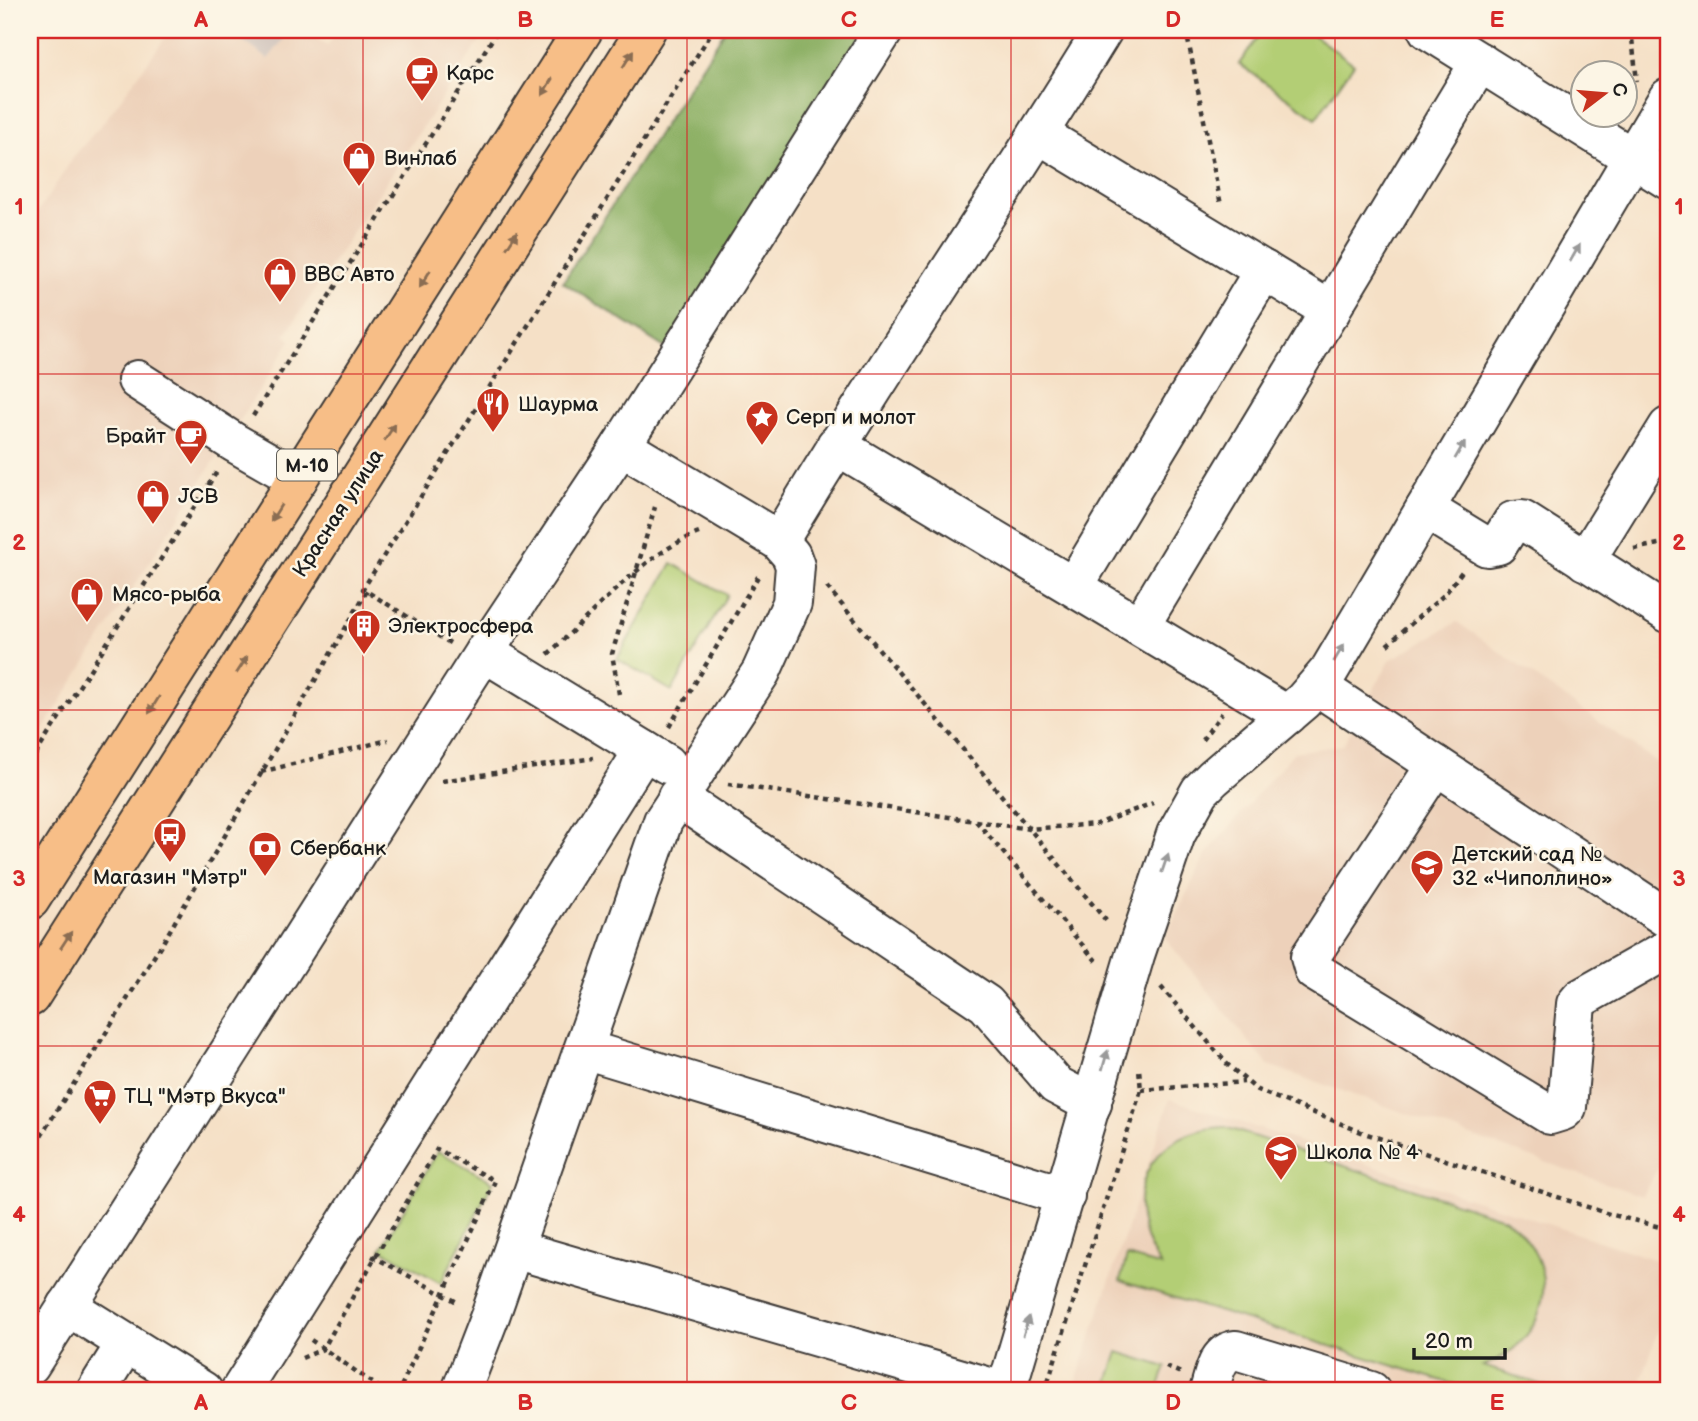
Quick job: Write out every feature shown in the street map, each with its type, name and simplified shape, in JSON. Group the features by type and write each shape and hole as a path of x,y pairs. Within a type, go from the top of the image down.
{"highway":[{"name":"М-10","path":"30,900 583,30"},
{"name":"Красная улица","path":"30,997 646,30"}],"street":[{"path":"30,1366 436,727 621,446 884,30"},
{"path":"461,1391 514,1249 663,821 683,788 737,714 761,672 792,603 787,554 836,445 1039,134 1103,30"},
{"path":"1428,30 1668,180"},
{"path":"1140,626 1480,62"},
{"path":"514,1249 1005,1391 1093,1104 1135,955 1176,834 1200,791 1317,687 1668,98"},
{"path":"1039,134 1331,310"},
{"path":"1074,586 1264,270"},
{"path":"137,380 235,443 298,479"},
{"path":"1586,561 1668,427"},
{"path":"836,445 1287,715"},
{"path":"621,446 744,520 787,554"},
{"path":"1425,509 1486,547 1499,545 1513,521 1522,520 1668,613"},
{"path":"481,657 523,676 642,749 683,788 986,1004 1056,1085 1093,1104"},
{"path":"1317,687 1668,919"},
{"path":"243,1387 642,749"},
{"path":"1436,765 1310,957 1314,971 1550,1115 1567,1107 1576,1004 1581,998 1668,949"},
{"path":"584,1049 1065,1196"},
{"path":"67,1307 203,1391"},
{"path":"96,1391 126,1343"},
{"path":"1209,1391 1220,1358 1236,1350 1371,1391"}],"path":[{"path":"30,763 498,30"},
{"path":"481,657 363,589 713,30"},
{"path":"1186,30 1230,250"},
{"path":"642,749 612,665 612,654 653,520 657,467"},
{"path":"523,676 636,574 692,536 744,520"},
{"path":"1382,649 1445,594 1482,544"},
{"path":"431,782 642,749 787,554 818,577 1196,1030 1245,1082 1302,1110 1364,1133 1609,1214 1668,1229"},
{"path":"30,1153 162,944 367,591"},
{"path":"260,772 436,727"},
{"path":"683,788 975,820 1029,829 1097,824 1159,800 1200,791"},
{"path":"975,820 1124,994"},
{"path":"1045,1391 1141,1090 1139,1068 1134,1057"},
{"path":"1141,1090 1245,1082"},
{"path":"243,1387 323,1349 373,1256 437,1149 495,1181 440,1296 399,1391"},
{"path":"336,1239 373,1256 440,1296"},
{"path":"284,1323 384,1391"}],"shaded area":[{"path":"171,30 228,30 268,59 291,30 304,30 327,46 339,30 487,30 285,335 291,340 30,750 30,224 75,155 107,118"},
{"path":"228,30 291,30 268,59"},
{"name":"Детский сад № 32 «Чиполлино»","path":"1457,622 1668,770 1668,1150 1642,1196 1268,1065 1165,938 1206,854 1294,752 1343,745 1390,660"},
{"name":"Школа № 4","path":"1170,1099 1668,1264 1668,1301 1638,1391 1073,1391"}],"green space":[{"path":"725,30 868,30 665,348 563,282"},
{"path":"1263,30 1306,30 1354,64 1316,118 1239,64"},
{"path":"672,563 727,595 672,691 617,659"},
{"path":"1225,1127 1506,1219 1525,1237 1537,1258 1543,1279 1542,1300 1536,1321 1523,1339 1506,1355 1483,1366 1561,1391 1475,1391 1120,1281 1127,1256 1161,1266 1148,1242 1141,1218 1141,1195 1146,1174 1158,1156 1175,1141 1197,1131"},
{"path":"438,1151 493,1182 441,1283 381,1249"},
{"path":"1118,1352 1166,1367 1157,1391 1105,1391"}],"place":[{"name":"Карс","path":"422,103"},
{"name":"Винлаб","path":"359,188"},
{"name":"ВВС Авто","path":"280,304"},
{"name":"Шаурма","path":"493,434"},
{"name":"Серп и молот","path":"762,447"},
{"name":"Брайт","path":"191,466"},
{"name":"JCB","path":"153,526"},
{"name":"Мясо-рыба","path":"87,624"},
{"name":"Электросфера","path":"364,656"},
{"name":"Магазин \"Мэтр\"","path":"170,864"},
{"name":"Сбербанк","path":"265,878"},
{"name":"Детский сад № 32 «Чиполлино»","path":"1427,896"},
{"name":"ТЦ \"Мэтр Вкуса\"","path":"100,1126"},
{"name":"Школа № 4","path":"1281,1182"}]}
